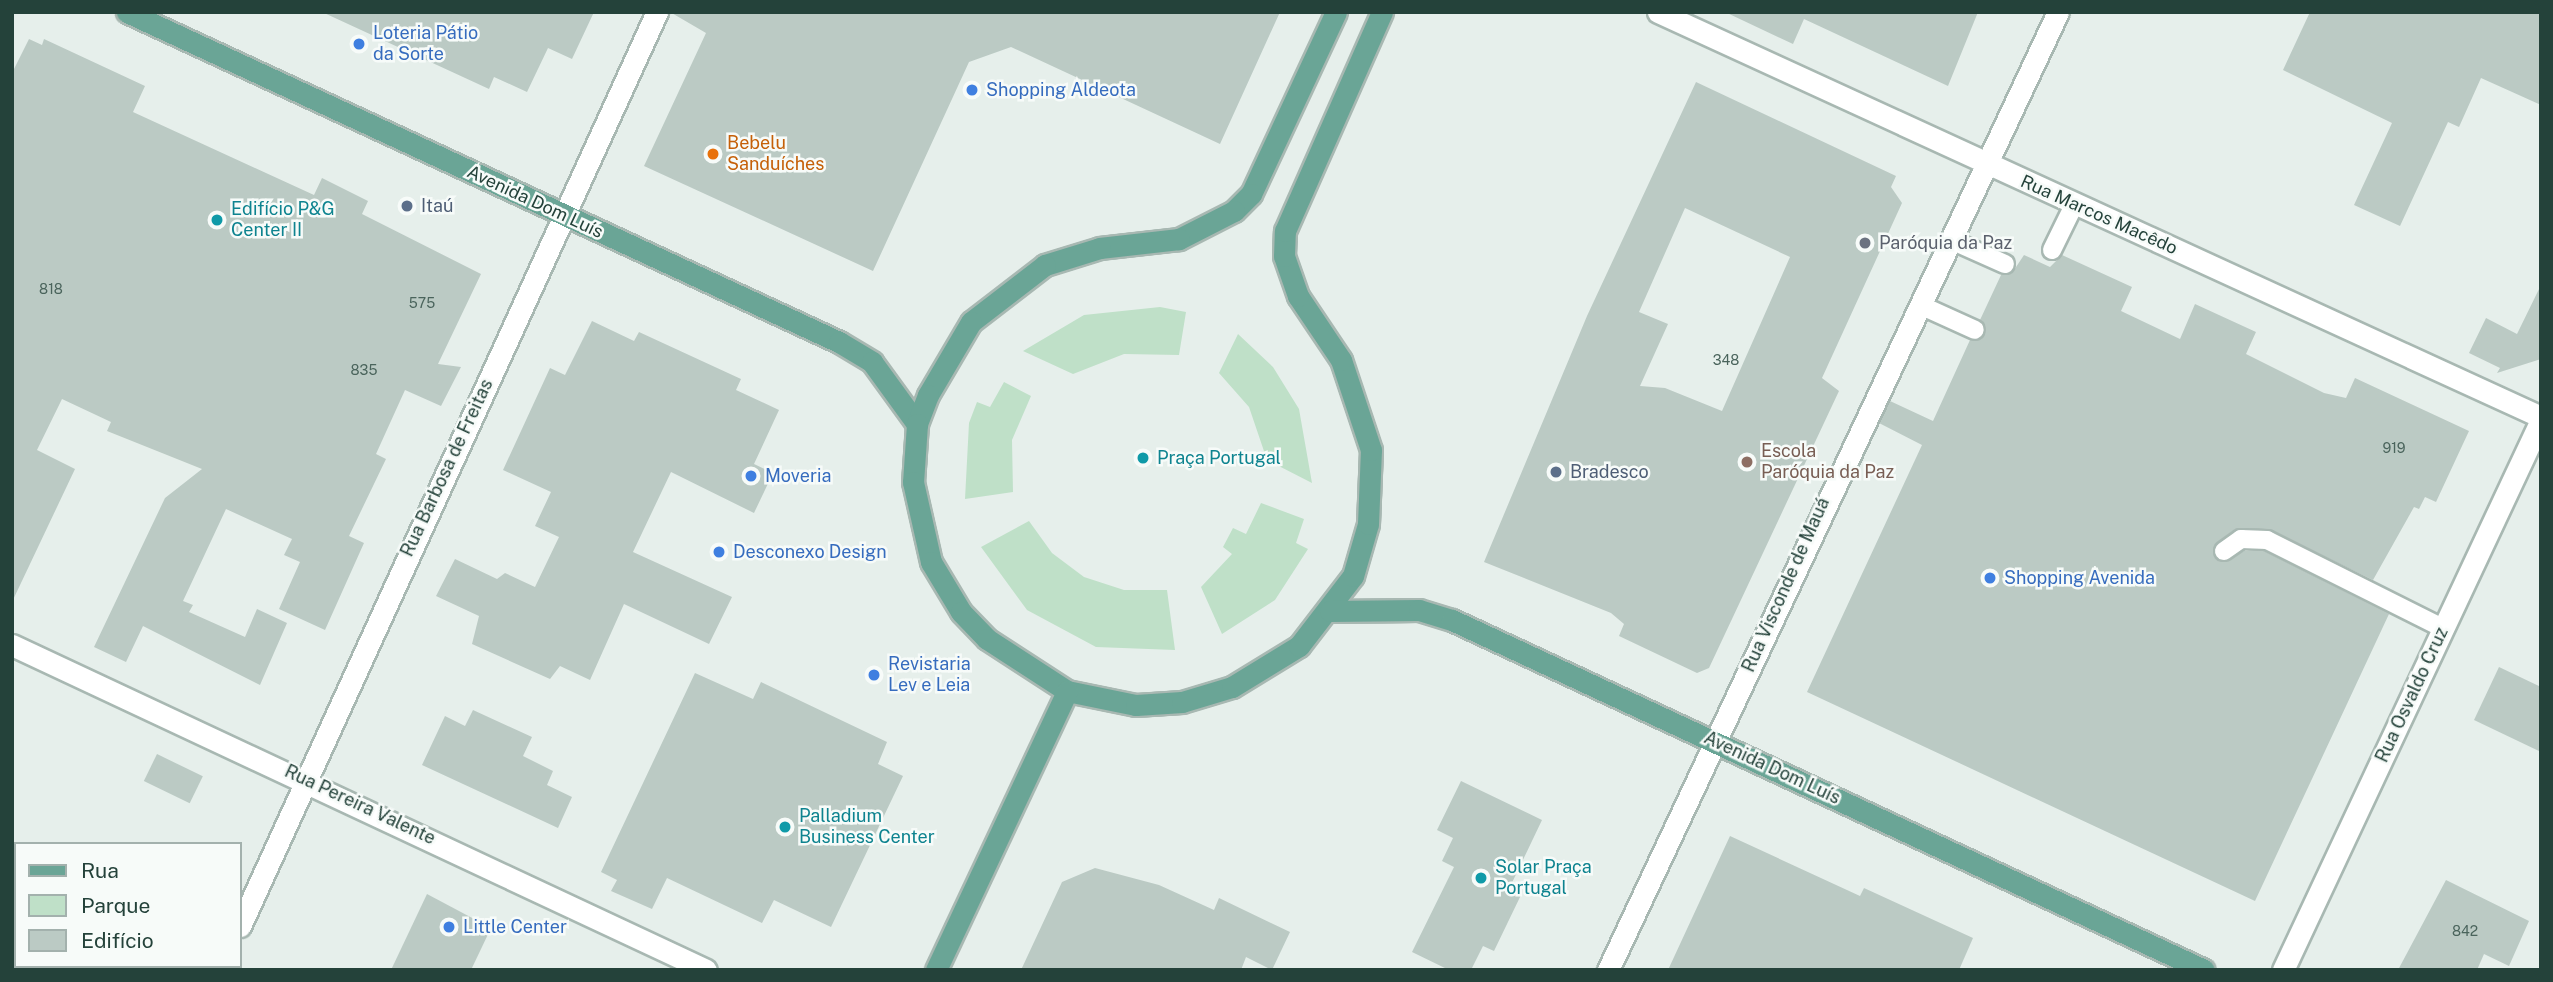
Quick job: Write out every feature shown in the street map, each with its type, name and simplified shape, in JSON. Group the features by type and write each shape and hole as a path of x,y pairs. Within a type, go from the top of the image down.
{"main road":[{"name":"Avenida Dom Luís","path":"127,12 850,349 899,391 918,424"},
{"path":"1336,12 1251,194 1234,211 1180,239 1100,248 1045,265 1003,292 958,338 918,424 913,482 918,522 945,589 1014,663 1067,691 1136,705 1209,695 1288,653 1330,611 1365,542 1371,450 1341,360 1298,296 1284,257 1285,231 1382,12"},
{"name":"Avenida Dom Luís","path":"1330,611 1432,612 2204,970"},
{"path":"936,970 1067,691"}],"street":[{"name":"Rua Barbosa de Freitas","path":"242,921 657,12"},
{"name":"Rua Marcos Macêdo","path":"1658,12 2541,418"},
{"name":"Rua Visconde de Mauá","path":"1608,970 2058,12"},
{"name":"Rua Osvaldo Cruz","path":"2283,970 2541,418"},
{"name":"Rua Pereira Valente","path":"12,645 305,779 706,970"}],"lane":[{"path":"2052,250 2075,203"},
{"path":"1951,240 2005,264"},
{"path":"1920,305 1975,330"},
{"path":"2224,551 2241,540 2267,540 2443,628"}],"green space":[{"path":"1160,307 1186,312 1179,355 1124,354 1073,374 1023,351 1084,315"},
{"path":"1238,334 1273,367 1299,409 1312,483 1267,460 1249,407 1219,373"},
{"path":"1004,382 1031,396 1012,440 1013,492 965,499 969,423 977,402 990,407"},
{"path":"1261,503 1304,519 1296,543 1308,549 1275,600 1222,634 1201,587 1232,554 1223,547 1233,528 1246,534"},
{"path":"1029,521 1052,553 1084,577 1124,590 1167,590 1175,650 1096,647 1027,610 981,547"}],"building":[{"path":"322,12 594,12 572,59 548,48 527,92 494,77 489,89"},
{"path":"670,12 1280,12 1220,144 1011,47 969,62 873,271 644,166 706,33"},
{"path":"1725,12 1978,12 1948,86 1804,19 1793,44"},
{"path":"2310,12 2541,12 2541,105 2481,78 2459,127 2448,122 2400,226 2354,205 2392,123 2283,70"},
{"path":"29,39 42,45 44,39 145,86 133,112 314,195 322,178 368,201 362,214 481,274 438,364 461,367 441,406 405,390 376,454 386,459 349,536 364,543 325,630 279,609 300,562 284,555 292,539 226,509 183,601 193,605 189,612 245,637 257,609 287,623 260,685 143,626 126,662 94,647 165,498 202,469 107,431 111,422 62,399 37,450 75,469 12,602 12,73"},
{"path":"1696,82 1896,176 1891,187 1902,203 1822,378 1839,391 1709,668 1697,673 1619,636 1624,624 1611,613 1484,562 1587,316","holes":["1685,208 1790,257 1722,411 1665,388 1640,386 1668,324 1639,312"]},
{"name":"Shopping Avenida","path":"2024,255 2050,267 2062,255 2132,287 2121,311 2180,339 2195,304 2256,332 2246,354 2324,393 2346,398 2355,378 2469,431 2436,502 2425,497 2419,509 2414,507 2373,580 2268,529 2235,529 2214,546 2214,557 2224,562 2244,551 2264,551 2389,614 2255,901 1807,692 1922,445 1879,423 1890,401 1933,421 1970,340 1985,335 1980,320 2001,275 2012,273"},
{"path":"2541,285 2541,359 2497,373 2500,368 2469,353 2486,318 2517,334"},
{"path":"592,321 634,341 639,332 741,379 736,390 779,410 754,464 773,473 754,513 671,472 633,552 732,597 709,644 624,604 590,680 560,666 550,679 472,644 479,616 436,596 455,559 497,579 505,573 535,587 559,537 535,526 551,492 503,470 550,368 565,375"},
{"path":"2499,667 2541,687 2541,752 2474,720"},
{"name":"Palladium Business Center","path":"695,673 753,699 761,682 887,742 878,764 903,776 831,927 774,900 762,923 667,878 652,909 611,891 617,880 601,872"},
{"path":"473,710 532,737 523,756 553,771 547,785 572,797 558,828 422,765 445,716 465,726"},
{"path":"157,754 203,776 190,803 144,781"},
{"name":"Solar Praça Portugal","path":"1461,781 1542,820 1509,889 1521,895 1494,951 1483,946 1471,970 1449,970 1412,952 1454,867 1442,861 1453,838 1437,830"},
{"path":"1730,836 1860,896 1864,888 1973,938 1959,970 1668,970"},
{"path":"1095,868 1159,885 1214,910 1219,898 1290,932 1272,970 1246,957 1241,970 1021,970 1062,882"},
{"path":"2446,880 2529,921 2509,966 2484,954 2477,970 2398,970"},
{"name":"Little Center","path":"427,894 491,928 471,970 391,970"}],"place":[{"name":"Loteria Pátio da Sorte","path":"359,44"},
{"name":"Shopping Aldeota","path":"972,90"},
{"name":"Bebelu Sanduíches","path":"713,154"},
{"name":"Itaú","path":"407,206"},
{"name":"Edifício P&G Center II","path":"217,220"},
{"name":"Paróquia da Paz","path":"1865,243"},
{"name":"Praça Portugal","path":"1143,458"},
{"name":"Escola Paróquia da Paz","path":"1747,462"},
{"name":"Bradesco","path":"1556,472"},
{"name":"Moveria","path":"751,476"},
{"name":"Desconexo Design","path":"719,552"},
{"name":"Shopping Avenida","path":"1990,578"},
{"name":"Revistaria Lev e Leia","path":"874,675"},
{"name":"Palladium Business Center","path":"785,827"},
{"name":"Solar Praça Portugal","path":"1481,878"},
{"name":"Little Center","path":"449,927"}]}
